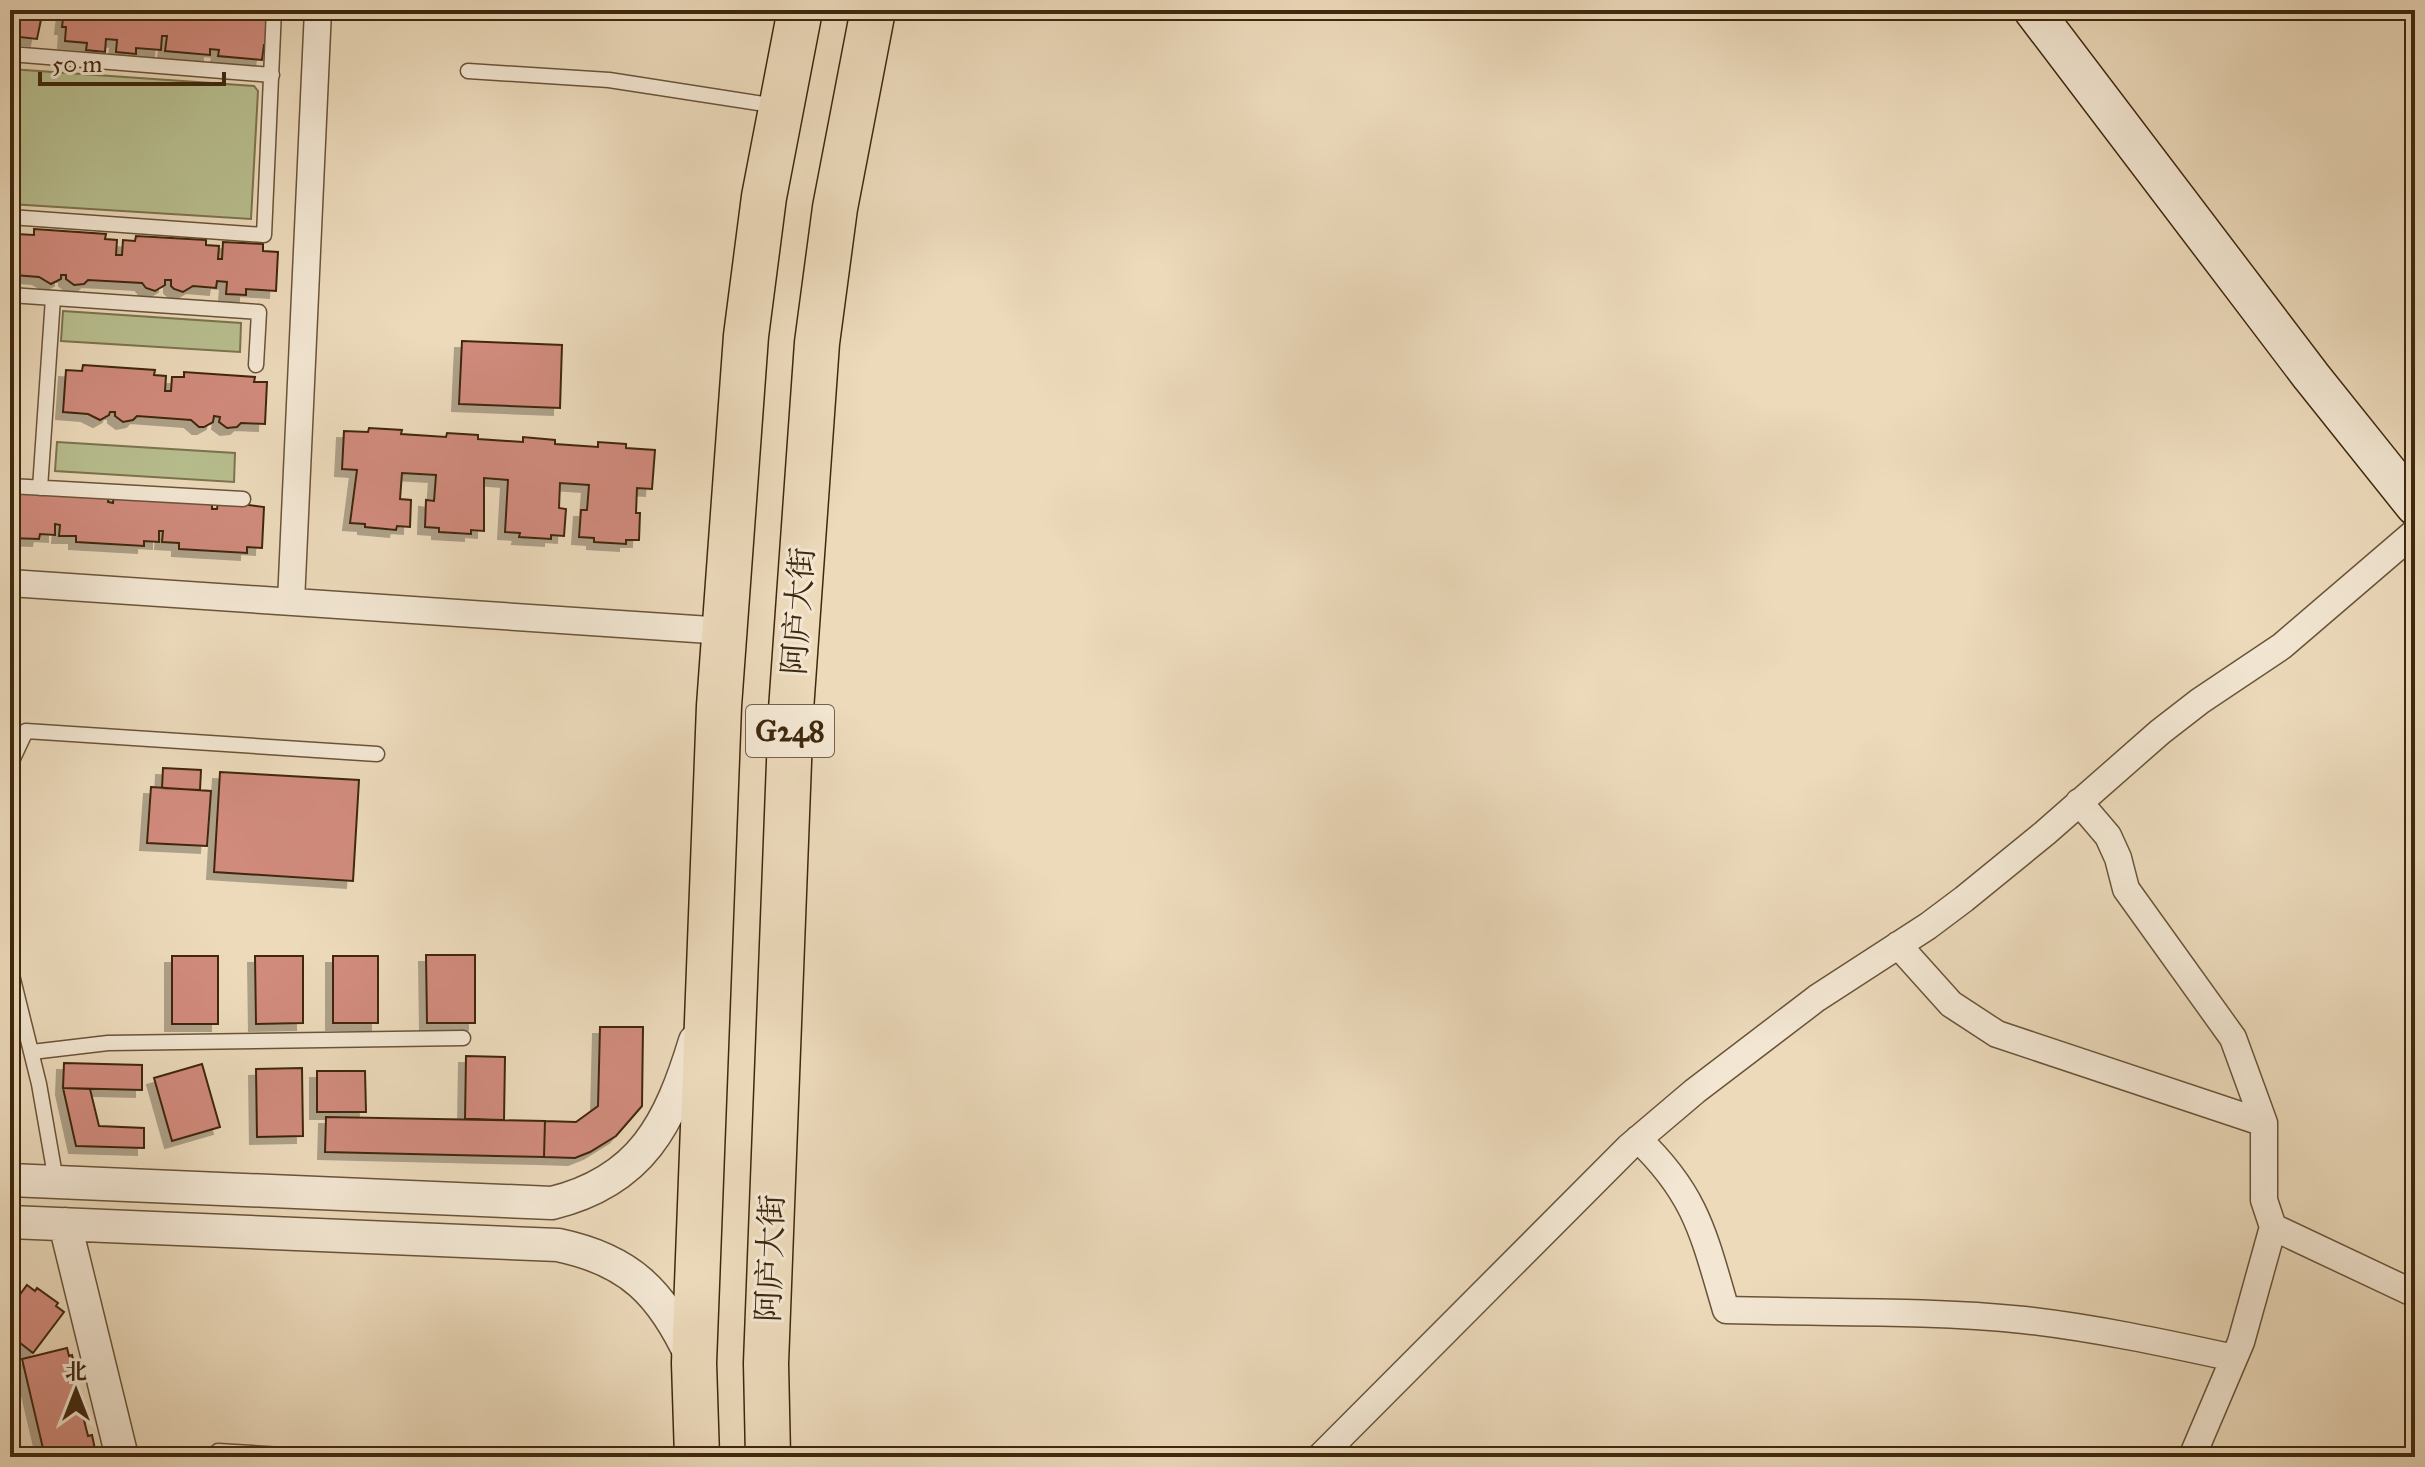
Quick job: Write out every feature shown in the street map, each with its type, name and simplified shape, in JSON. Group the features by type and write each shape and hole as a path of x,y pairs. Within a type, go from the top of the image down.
{"highway":[{"name":"G248","path":"697,1457 694,1363 719,706 746,336 764,197 800,10"},
{"name":"阿庐大街","path":"768,1457 766,1363 791,710 814,391 835,208 873,10"}],"main road":[{"path":"2033,10 2311,376 2415,506"},
{"path":"2054,10 2324,366 2415,480"}],"street":[{"path":"291,602 318,10"},
{"path":"1320,1457 1638,1139 1764,1037 1964,899 2123,762 2190,709 2282,646 2415,532"},
{"path":"10,583 725,631"},
{"path":"2079,802 2108,836 2126,889 2233,1038 2264,1123 2264,1200 2273,1227 2234,1358 2192,1457"},
{"path":"1898,945 1951,1004 1997,1034 2264,1123"},
{"path":"10,1180 552,1203 589,1192 622,1172 650,1145 682,1085 708,999"},
{"path":"1638,1139 1672,1174 1698,1217 1726,1310 1973,1316 2026,1321 2130,1335 2234,1358"},
{"path":"10,1222 542,1244 577,1249 614,1265 649,1289 675,1322 694,1363"},
{"path":"65,1224 122,1457"},
{"path":"2273,1227 2415,1294"}],"lane":[{"path":"10,217 264,235 274,10"},
{"path":"10,54 272,75"},
{"path":"468,71 609,80 780,107"},
{"path":"10,295 259,312 256,365"},
{"path":"40,488 53,298"},
{"path":"10,486 243,499"},
{"path":"10,765 26,731 377,754"},
{"path":"11,971 32,1052 56,1182"},
{"path":"32,1052 108,1043 463,1038"},
{"path":"10,1449 12,1457"},
{"path":"212,1457 218,1451 315,1457"}],"green space":[{"path":"10,69 254,86 258,91 251,219 10,204"},
{"path":"63,311 241,323 240,352 61,341"},
{"path":"57,442 235,453 234,482 55,471"}],"building":[{"path":"10,10 43,10 37,39 11,36 10,40"},
{"path":"64,10 243,10 242,14 270,17 262,60 218,56 219,50 210,49 210,55 165,51 167,36 162,36 161,50 136,48 136,54 116,52 117,40 106,39 105,52 86,50 87,43 65,41 66,27 62,27"},
{"path":"34,229 106,234 105,239 117,240 116,255 122,255 123,240 135,241 136,236 206,240 206,245 219,246 218,259 222,259 223,242 263,244 263,251 278,252 276,291 246,289 246,295 226,294 227,282 217,281 216,288 193,286 183,292 171,286 171,280 165,280 165,285 155,291 142,283 88,280 84,284 74,285 66,279 66,275 61,275 61,279 51,284 39,277 14,275 17,234 34,235"},
{"path":"462,341 562,345 560,408 459,404"},
{"path":"83,365 155,370 154,375 166,376 165,391 171,391 172,377 184,377 184,372 255,377 254,382 267,382 265,424 241,423 237,427 227,428 219,422 220,417 214,416 213,422 199,427 191,420 137,416 123,422 115,416 115,412 100,420 88,414 63,412 66,370 82,371"},
{"path":"369,428 402,430 401,434 446,437 447,433 478,435 478,439 523,442 523,437 555,440 555,444 598,447 598,442 626,444 626,448 655,450 652,489 637,488 639,540 626,540 626,544 594,542 594,538 579,537 581,510 587,510 589,485 560,483 559,508 566,509 564,536 551,535 551,539 519,537 520,533 505,532 508,480 484,478 484,531 471,530 471,534 439,532 439,528 425,527 426,500 434,501 436,475 402,473 400,499 411,500 410,527 397,526 396,530 350,523 357,470 342,469 344,431 368,432"},
{"path":"14,489 109,495 108,502 113,503 114,494 212,501 212,509 217,509 218,501 264,507 262,548 247,547 247,553 179,549 179,543 162,542 163,531 159,531 159,542 144,541 144,546 76,542 76,536 59,536 60,525 55,524 55,535 40,534 39,539 10,538 10,495 13,495"},
{"path":"163,768 201,770 200,790 162,788"},
{"path":"220,772 359,780 353,881 214,872"},
{"path":"151,787 211,791 207,846 147,843"},
{"path":"426,955 475,955 475,1023 427,1023"},
{"path":"172,956 218,956 218,1024 172,1024"},
{"path":"255,956 303,956 303,1023 256,1024"},
{"path":"333,956 378,956 378,1023 333,1023"},
{"path":"600,1027 643,1027 642,1106 616,1136 590,1152 575,1158 544,1157 545,1121 576,1122 598,1106"},
{"path":"466,1056 505,1057 504,1120 465,1119"},
{"path":"64,1063 142,1065 142,1090 63,1088"},
{"path":"202,1064 220,1127 172,1141 154,1078"},
{"path":"302,1068 303,1136 257,1137 256,1069"},
{"path":"317,1071 365,1071 366,1112 317,1112"},
{"path":"63,1088 90,1089 99,1126 144,1128 144,1148 76,1146"},
{"path":"326,1117 545,1121 544,1157 325,1152"},
{"path":"27,1285 35,1291 37,1288 58,1303 56,1306 64,1312 33,1353 10,1335 10,1308"},
{"path":"67,1348 69,1356 72,1355 77,1374 73,1375 87,1415 83,1416 88,1436 92,1435 96,1454 93,1457 45,1457 22,1359"}]}
